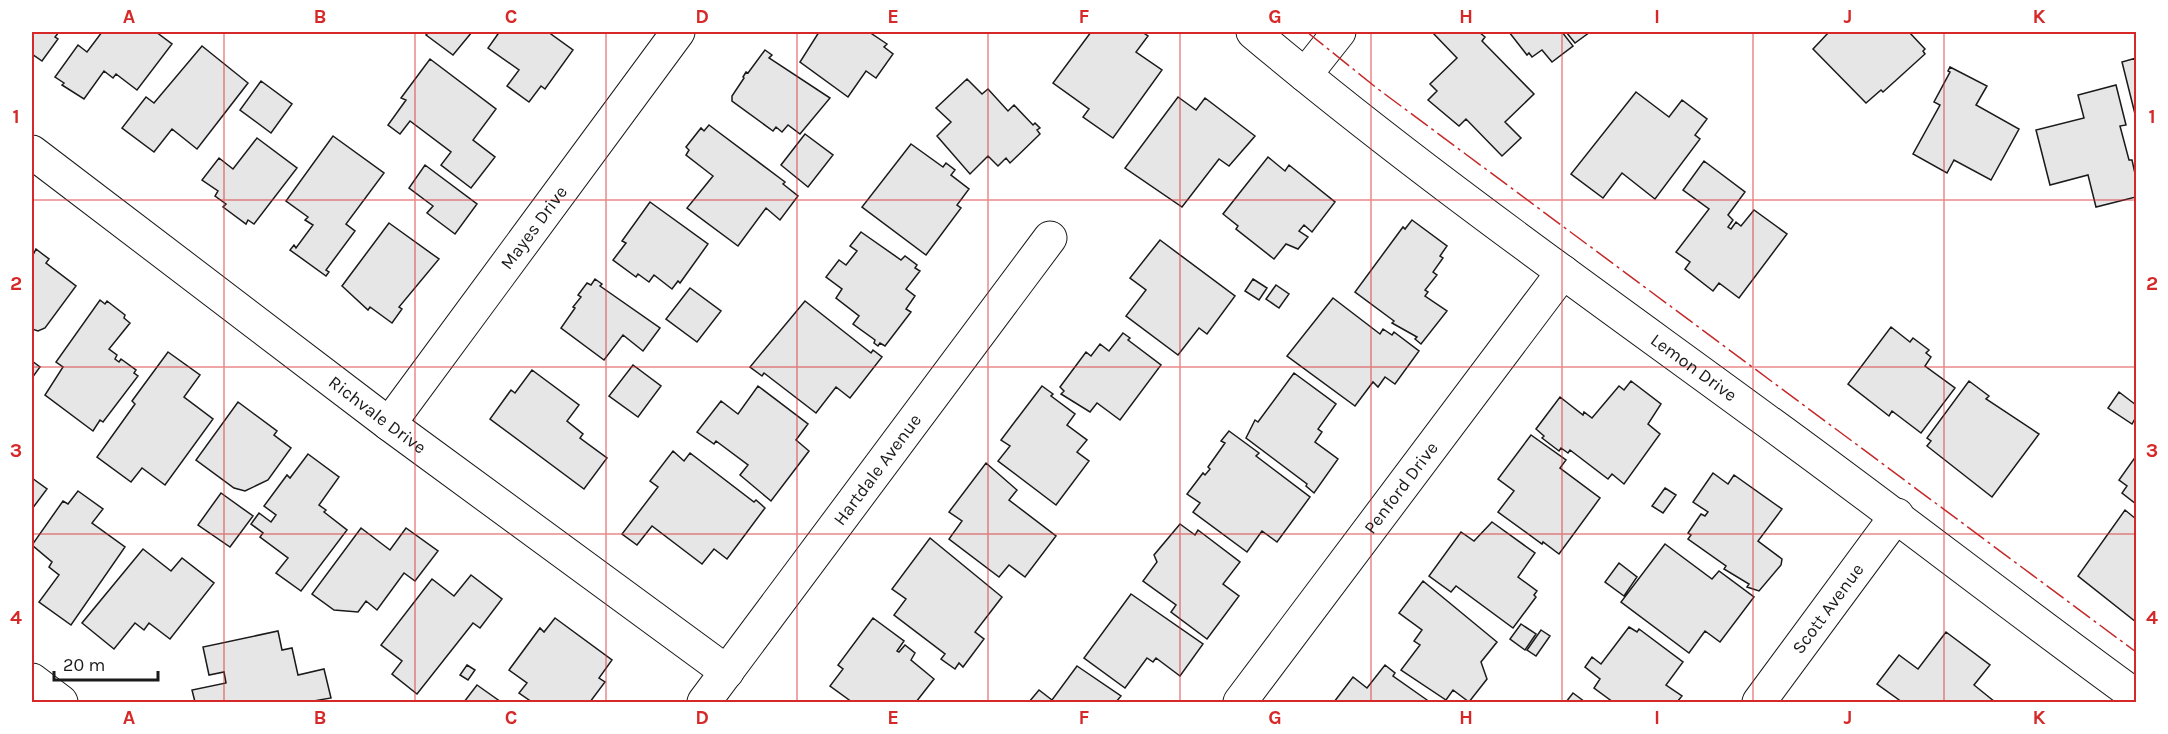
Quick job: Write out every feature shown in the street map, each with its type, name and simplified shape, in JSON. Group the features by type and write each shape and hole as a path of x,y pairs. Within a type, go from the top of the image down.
{"street":[{"name":"Mayes Drive","path":"389,424 678,32"},
{"name":"Lemon Drive","path":"1253,32 1305,75 1563,272 1897,515 1969,574 2136,696"},
{"path":"1305,75 1339,32"},
{"name":"Richvale Drive","path":"32,152 389,424 727,672"},
{"name":"Hartdale Avenue","path":"704,702 1050,238"},
{"name":"Penford Drive","path":"1240,702 1563,272"},
{"name":"Scott Avenue","path":"1759,702 1897,515"},
{"path":"32,680 61,702"}],"building":[{"path":"32,32 59,32 55,37 58,39 42,61 32,54"},
{"path":"102,32 156,32 172,44 137,90 116,74 113,78 104,71 84,99 62,85 64,83 55,77 78,45 87,52"},
{"path":"429,32 472,32 453,55 426,35"},
{"path":"494,32 548,32 573,50 545,89 541,86 529,102 507,86 519,70 488,48 498,34"},
{"path":"819,32 869,32 887,44 884,47 893,54 876,78 866,71 848,97 800,62"},
{"path":"1091,32 1142,32 1148,36 1136,52 1162,70 1113,138 1083,117 1089,109 1053,83"},
{"path":"1432,32 1479,32 1485,37 1482,41 1534,94 1505,122 1521,138 1502,156 1466,119 1459,126 1428,100 1437,91 1430,84 1457,58"},
{"path":"1509,32 1562,32 1573,46 1552,62 1542,50 1532,57 1529,53 1527,55"},
{"path":"1566,32 1590,32 1575,43"},
{"path":"1829,32 1909,32 1925,49 1923,51 1925,54 1883,92 1881,90 1866,103 1813,49"},
{"path":"202,46 248,83 197,149 172,129 154,152 122,128 146,97 154,103"},
{"path":"765,50 772,55 769,58 830,98 800,134 788,125 782,132 776,127 773,131 732,101 732,96 746,72 748,73"},
{"path":"2136,58 2136,118 2122,62"},
{"path":"430,59 496,109 473,140 495,157 471,188 441,165 451,152 410,121 400,134 388,125 406,100 401,98"},
{"path":"1950,67 1987,86 1976,105 2019,129 1991,180 1954,160 1947,173 1913,154 1940,105 1934,102 1950,72 1948,71"},
{"path":"967,79 982,94 988,89 1008,111 1014,105 1033,125 1035,123 1040,128 1037,130 1040,134 1010,163 1006,158 998,166 988,156 970,174 937,136 951,122 936,108"},
{"path":"261,81 292,104 271,133 240,110"},
{"path":"2116,85 2126,125 2120,126 2136,178 2136,197 2096,207 2088,175 2050,185 2036,130 2084,118 2078,95"},
{"path":"1636,92 1669,117 1682,100 1707,119 1695,135 1700,139 1655,199 1622,173 1603,198 1571,174"},
{"path":"1178,97 1196,110 1205,98 1255,136 1229,166 1219,159 1182,207 1125,168"},
{"path":"709,125 785,182 783,184 798,196 780,220 766,208 738,246 687,208 713,176 686,155 689,150 686,147 701,128 704,131"},
{"path":"805,134 833,155 808,187 781,165"},
{"path":"333,136 384,173 346,224 355,231 326,270 329,272 326,276 290,250 294,245 296,248 313,225 305,220 308,217 286,201"},
{"path":"257,138 297,168 254,224 248,220 246,224 223,207 226,204 215,196 218,191 202,180 219,158 233,169"},
{"path":"911,144 943,167 946,163 955,170 951,175 969,189 957,205 961,208 926,255 862,207"},
{"path":"1268,157 1285,171 1289,165 1335,202 1312,232 1304,225 1299,231 1308,237 1298,249 1286,244 1274,259 1236,229 1238,226 1223,214"},
{"path":"1704,161 1745,192 1728,215 1733,220 1728,227 1731,229 1736,222 1741,226 1754,210 1787,234 1739,298 1719,283 1713,291 1685,269 1690,262 1676,252 1709,209 1683,190"},
{"path":"425,165 477,204 455,234 427,213 433,206 409,188"},
{"path":"650,202 708,244 680,283 678,281 672,289 654,275 649,282 638,274 636,277 613,260 626,243 622,241"},
{"path":"1412,220 1447,246 1440,256 1443,258 1433,272 1437,275 1425,290 1428,292 1425,296 1447,311 1421,344 1415,339 1417,337 1392,323 1394,321 1355,292 1403,227 1405,229"},
{"path":"389,223 439,259 399,307 402,309 392,323 370,307 368,310 342,286"},
{"path":"861,232 901,260 905,256 917,265 915,268 920,271 906,289 915,296 906,309 911,312 885,346 880,343 878,346 874,343 875,340 853,324 859,316 836,298 842,289 826,277 839,260 846,265 857,251 850,246"},
{"path":"1160,240 1235,296 1207,334 1199,328 1178,355 1126,316 1146,290 1130,278"},
{"path":"36,249 49,259 46,263 76,286 45,328 38,331 32,329 32,251 34,253"},
{"path":"595,279 602,284 600,286 660,328 643,351 623,335 604,360 561,328 581,297 578,295 587,283 591,285"},
{"path":"1253,279 1267,288 1259,300 1245,291"},
{"path":"1276,285 1289,294 1279,308 1266,299"},
{"path":"690,288 721,311 697,342 666,319"},
{"path":"1333,298 1380,334 1383,329 1392,335 1394,332 1419,351 1395,384 1385,377 1378,387 1373,382 1355,406 1287,356"},
{"path":"100,300 105,304 107,301 125,315 124,318 130,323 109,349 117,355 115,359 119,362 121,359 136,370 134,373 138,376 103,422 100,420 93,431 45,395 63,367 56,362"},
{"path":"805,301 871,353 873,350 882,357 850,398 836,387 816,413 764,373 762,376 750,367"},
{"path":"1891,327 1910,342 1913,338 1929,350 1926,353 1931,357 1925,366 1955,388 1921,433 1892,411 1889,416 1848,384"},
{"path":"1123,333 1130,338 1128,340 1161,365 1120,420 1097,403 1090,412 1061,394 1064,391 1060,387 1086,352 1091,356 1100,344 1109,351"},
{"path":"168,352 200,375 184,397 213,419 165,485 142,468 131,482 97,457 135,404 132,401"},
{"path":"32,361 40,367 32,378"},
{"path":"633,365 661,386 638,417 609,396"},
{"path":"532,370 579,405 567,421 583,434 580,438 607,458 584,489 490,419 511,390 515,393"},
{"path":"1294,373 1336,404 1318,429 1322,432 1315,442 1338,459 1314,493 1306,486 1307,484 1246,438 1255,420 1258,422"},
{"path":"1631,381 1661,404 1648,424 1660,434 1624,484 1612,474 1608,479 1570,450 1568,453 1561,448 1559,451 1542,438 1544,436 1536,429 1560,397 1583,415 1584,412 1592,418 1619,386 1624,390"},
{"path":"1969,381 1989,396 1986,399 2039,434 1992,497 1927,446 1931,441 1927,438"},
{"path":"758,386 808,424 796,440 809,451 771,501 740,475 748,465 716,441 714,444 697,432 721,401 738,414"},
{"path":"1042,386 1053,394 1051,396 1075,414 1067,425 1087,440 1077,452 1089,461 1056,505 998,461 1010,446 1001,440"},
{"path":"2119,392 2136,405 2136,417 2132,424 2108,408"},
{"path":"238,402 277,431 274,435 291,448 268,480 245,491 234,488 196,460"},
{"path":"1229,431 1259,453 1256,456 1310,497 1277,542 1262,531 1247,552 1193,512 1200,503 1187,494 1203,473 1205,475 1210,469 1208,467 1225,443 1221,441"},
{"path":"1531,435 1566,460 1560,468 1600,498 1559,554 1498,512 1514,491 1498,479"},
{"path":"673,451 684,461 690,453 765,508 727,559 714,549 702,564 652,526 637,545 622,534 658,487 650,481"},
{"path":"308,454 339,477 319,505 326,510 324,512 347,530 301,591 276,573 288,558 260,537 263,533 251,524 259,513 271,522 276,515 264,506 287,475 290,478"},
{"path":"2136,456 2136,504 2122,493 2127,486 2119,480"},
{"path":"986,463 1017,490 1009,500 1056,536 1025,577 1009,565 999,577 949,539 962,521 949,512"},
{"path":"1713,473 1728,484 1734,475 1782,509 1758,541 1782,559 1781,565 1759,591 1747,587 1749,584 1724,569 1726,566 1688,539 1691,535 1688,533 1701,514 1705,516 1708,512 1693,502"},
{"path":"32,478 47,489 32,509"},
{"path":"1665,488 1676,495 1663,513 1652,506"},
{"path":"78,491 103,509 92,523 125,547 71,625 39,602 59,575 49,567 52,562 32,545 63,501 68,504"},
{"path":"221,493 253,516 230,547 198,525"},
{"path":"2125,510 2136,519 2136,622 2078,576"},
{"path":"1492,522 1535,553 1518,577 1537,591 1534,595 1536,597 1513,628 1456,586 1451,592 1429,576 1461,532 1474,541"},
{"path":"1180,524 1195,535 1198,530 1240,562 1223,584 1239,596 1207,639 1171,612 1176,605 1143,581 1157,562 1154,555"},
{"path":"361,528 390,550 406,528 438,551 415,581 404,573 377,610 366,601 358,612 334,610 312,594"},
{"path":"930,538 1002,597 975,632 984,639 963,667 959,663 955,669 941,659 945,654 894,615 906,599 892,589"},
{"path":"1665,544 1712,579 1719,571 1754,597 1720,642 1705,631 1689,653 1621,602"},
{"path":"143,549 171,571 182,558 214,583 170,639 149,623 144,630 135,623 114,649 82,623"},
{"path":"1619,563 1637,577 1624,596 1605,582"},
{"path":"471,575 502,599 480,628 473,623 417,694 392,674 402,661 381,645 432,579 454,596"},
{"path":"1423,581 1497,642 1481,662 1487,679 1469,702 1453,690 1446,700 1401,670 1420,645 1414,641 1422,630 1399,613"},
{"path":"1131,594 1203,644 1180,676 1156,658 1153,662 1147,658 1125,688 1084,658"},
{"path":"555,618 612,660 599,678 605,682 590,702 532,702 519,693 527,683 509,670 540,628 544,632"},
{"path":"873,618 904,641 897,651 899,652 905,645 915,653 911,660 934,679 916,702 852,702 830,686 843,669 838,665"},
{"path":"1521,624 1536,634 1525,650 1510,639"},
{"path":"1629,627 1637,632 1639,629 1683,662 1666,685 1682,696 1677,702 1613,702 1594,688 1600,679 1585,667 1592,657 1601,664"},
{"path":"1541,630 1550,636 1536,656 1527,650"},
{"path":"278,631 282,650 292,648 298,675 324,669 331,698 308,702 195,702 192,690 226,683 224,672 209,675 203,647"},
{"path":"1946,632 1990,665 1974,685 1995,702 1902,702 1877,684 1899,655 1918,669"},
{"path":"467,665 475,670 468,680 460,675"},
{"path":"1385,665 1395,673 1393,676 1427,700 1425,702 1334,702 1353,677 1367,688"},
{"path":"1077,666 1121,696 1116,702 1029,702 1039,690 1052,700"},
{"path":"477,685 501,702 464,702"},
{"path":"1573,693 1585,702 1566,702"}],"power":[{"path":"1307,32 1378,89 2136,652"}]}
